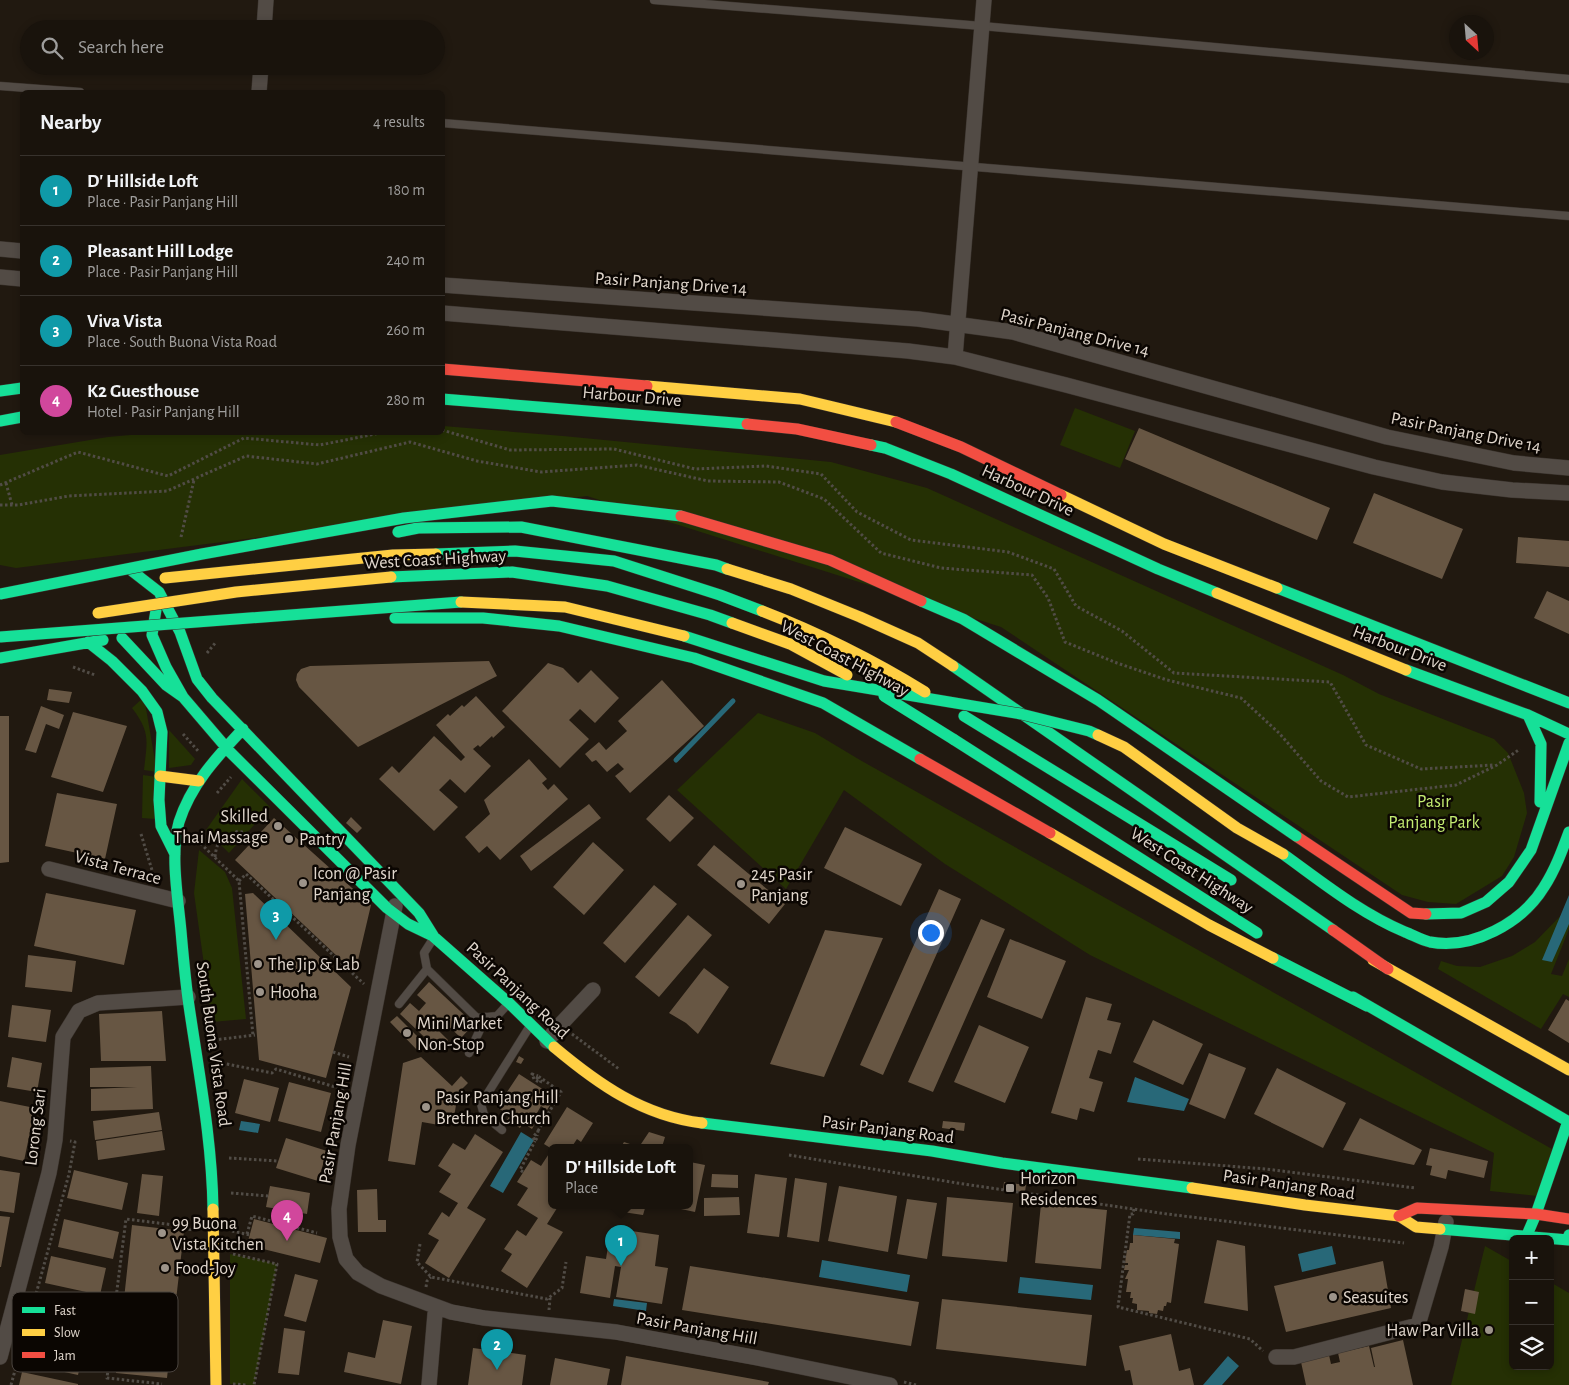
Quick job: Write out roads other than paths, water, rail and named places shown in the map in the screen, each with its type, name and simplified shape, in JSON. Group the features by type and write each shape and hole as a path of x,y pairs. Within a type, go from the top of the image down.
{"main road":[{"name":"Harbour Drive","path":"445,369 800,399 891,420 961,447 1164,544 1569,703"},
{"path":"0,392 20,388"},
{"name":"Harbour Drive","path":"445,399 650,415 797,429 885,448 951,474 1158,569 1377,659 1528,715 1569,734"},
{"path":"0,420 20,417"},
{"path":"0,594 202,554 404,518 552,501 686,517 830,560 963,619 1098,700 1411,913 1435,915 1461,913 1486,902 1509,882 1531,850 1569,743"},
{"path":"389,533 418,528 521,527 716,565 791,589 860,617 918,643 1388,969"},
{"path":"0,589 131,577 174,566 360,537"},
{"name":"West Coast Highway","path":"131,577 234,570 393,555 515,551 614,561 720,595 801,626 885,668 1238,884"},
{"path":"152,635 159,592 174,566"},
{"name":"West Coast Highway","path":"84,615 246,591 377,578 512,572 607,586 710,615 781,641 873,689 1268,940"},
{"name":"Pasir Panjang Road","path":"131,577 159,592 180,632 197,679 212,698 419,913 434,937"},
{"path":"0,599 92,587"},
{"path":"0,636 452,602 564,606 670,632 824,681 1021,714 1089,730 1124,747 1238,828 1283,854 1354,903 1395,928 1432,942 1470,940 1502,928 1533,903 1549,878 1569,832"},
{"path":"0,658 88,642 258,624 407,617 483,618 558,626 694,658 823,703 1209,925 1367,1006 1569,1122 1527,1235"},
{"path":"0,629 37,623"},
{"name":"Pasir Panjang Road","path":"152,635 166,667 183,697 226,747 393,913 408,924 434,937 584,1072 636,1105 698,1124 932,1151 1002,1163 1399,1216 1416,1226 1517,1235"},
{"path":"122,638 166,685 183,697"},
{"path":"88,642 112,661 142,691 157,712 162,732 159,800 160,826 176,854"},
{"path":"1528,715 1541,744 1540,826"},
{"name":"South Buona Vista Road","path":"216,1385 213,1194 210,1151 195,1033 188,996 178,901 176,854 180,823 191,793 211,764 243,729"},
{"path":"160,776 199,781"},
{"path":"1288,912 1569,1070"},
{"path":"1284,951 1367,1006"},
{"name":"Pasir Panjang Road","path":"1399,1216 1417,1208 1536,1214 1569,1219"},
{"name":"Pasir Panjang Road","path":"1554,1237 1568,1238"}],"street":[{"path":"265,20 266,0"},
{"path":"955,357 984,0"},
{"path":"259,90 260,75"},
{"path":"0,248 20,251"},
{"path":"0,277 20,279"},
{"name":"Pasir Panjang Drive 14","path":"445,285 918,319 1013,332 1387,436 1514,462 1569,468"},
{"path":"445,313 908,351 955,357 1076,387 1374,467 1442,482 1512,490 1569,493"},
{"name":"Vista Terrace","path":"49,869 178,901"},
{"name":"Pasir Panjang Hill","path":"399,892 393,913 377,996 338,1212 340,1237 346,1259 358,1273 381,1286 451,1312 484,1318 616,1332 890,1385"},
{"path":"548,1041 560,1024 593,990"},
{"name":"Lorong Sari","path":"17,1292 49,1173 55,1140 63,1037 79,1011 98,1003 188,996"},
{"path":"1276,1357 1294,1357 1417,1326 1430,1289 1449,1210"},
{"path":"428,1385 437,1308"},
{"name":"Lorong Sari","path":"0,1357 12,1312"}],"lane":[{"path":"654,0 982,26 1569,79"},
{"path":"0,86 53,90"},
{"path":"445,123 1569,216"},
{"path":"434,937 424,953 427,969 477,1018 497,1016 509,1004"},
{"path":"399,1004 427,969"},
{"path":"469,1053 486,1017"},
{"path":"502,1130 484,1115 481,1104 530,1024"}],"water":[{"path":"1569,895 1569,924 1552,962 1542,960"},
{"path":"1135,1077 1189,1099 1184,1111 1127,1102"},
{"path":"241,1121 260,1124 258,1133 239,1130"},
{"path":"521,1132 534,1140 503,1193 490,1186"},
{"path":"1134,1228 1180,1232 1180,1239 1133,1235"},
{"path":"1332,1246 1336,1264 1302,1272 1298,1254"},
{"path":"822,1260 910,1275 907,1292 819,1277"},
{"path":"1020,1277 1093,1285 1091,1300 1018,1293"},
{"path":"614,1299 647,1303 646,1311 613,1306"},
{"path":"1228,1356 1239,1366 1222,1385 1203,1385"}],"waterway":[{"path":"676,760 733,701"}],"place":[{"name":"Skilled Thai Massage","path":"278,826"},
{"name":"Pantry","path":"289,839"},
{"name":"Icon @ Pasir Panjang","path":"303,883"},
{"name":"245 Pasir Panjang","path":"741,884"},
{"name":"Viva Vista","path":"276,940"},
{"name":"The Jip & Lab","path":"258,964"},
{"name":"Hooha","path":"260,992"},
{"name":"Mini Market Non-Stop","path":"407,1033"},
{"name":"Pasir Panjang Hill Brethren Church","path":"426,1107"},
{"name":"Horizon Residences","path":"1010,1188"},
{"name":"99 Buona Vista Kitchen","path":"162,1233"},
{"name":"K2 Guesthouse","path":"287,1241"},
{"name":"D' Hillside Loft","path":"621,1266"},
{"name":"Food-Joy","path":"165,1268"},
{"name":"Seasuites","path":"1333,1297"},
{"name":"Haw Par Villa","path":"1489,1330"},
{"name":"Pleasant Hill Lodge","path":"497,1370"}],"park label":[{"name":"Pasir Panjang Park","path":"1434,811"}]}
